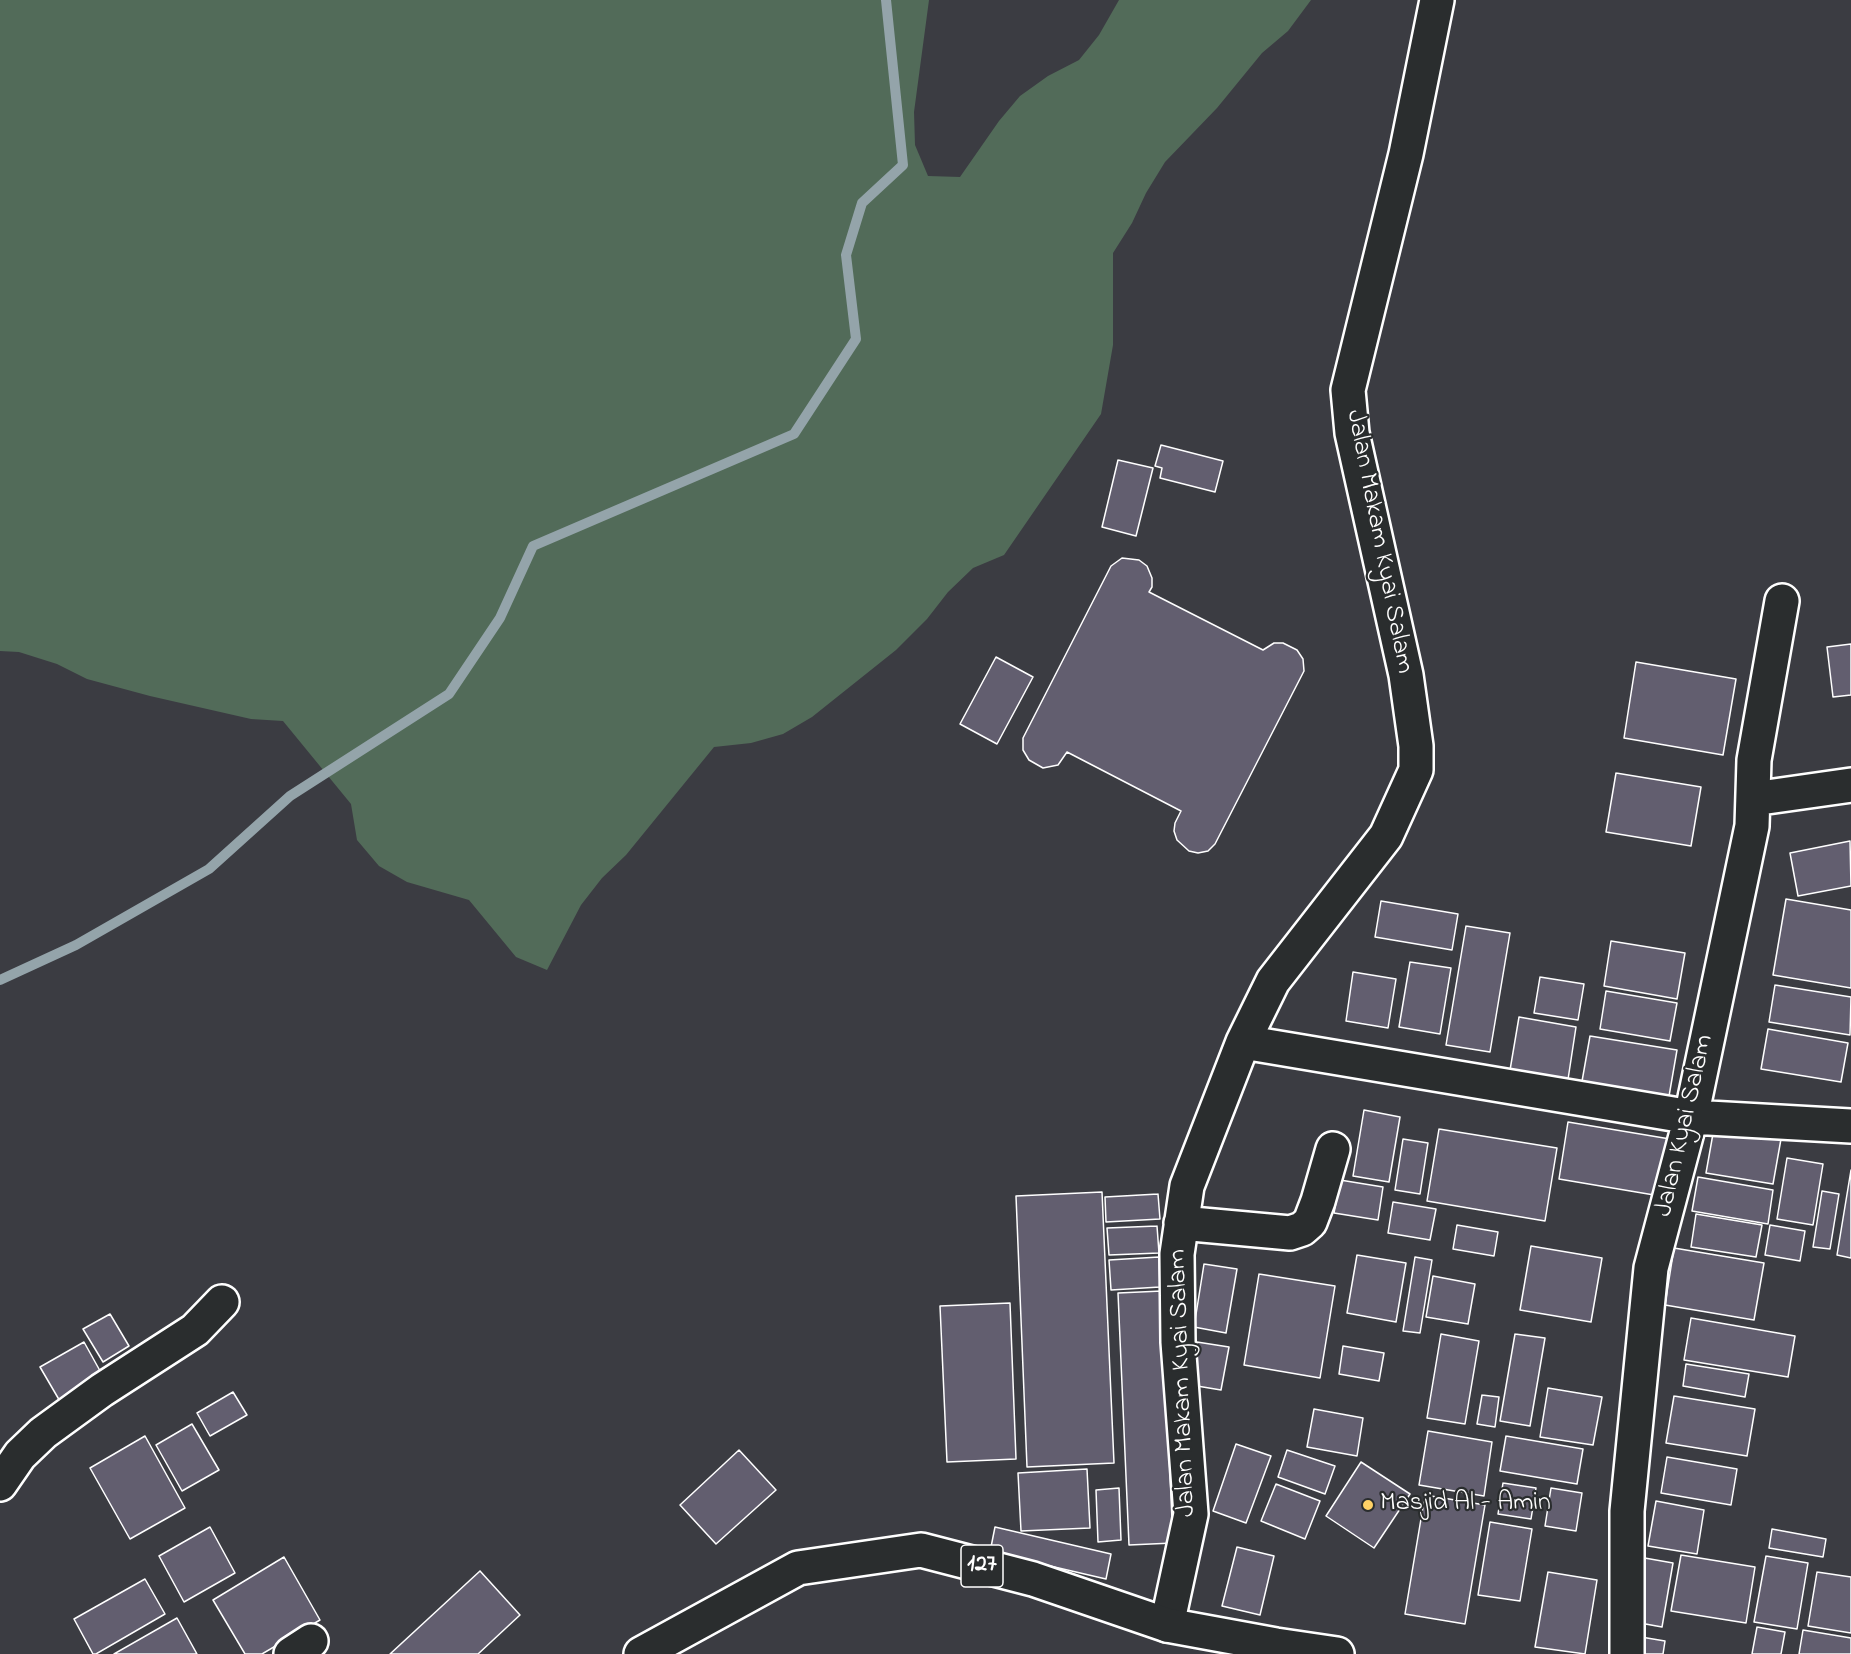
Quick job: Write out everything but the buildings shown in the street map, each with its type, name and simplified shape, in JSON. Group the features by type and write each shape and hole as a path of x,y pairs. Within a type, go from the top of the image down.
{"street":[{"name":"Jalan Makam Kyai Salam","path":"1167,1625 1191,1514 1178,1342 1177,1254 1187,1186 1243,1042 1273,981 1386,836 1416,770 1416,746 1406,675 1352,433 1348,390 1406,154 1437,0"},
{"name":"Jalan Kyai Salam","path":"1627,1654 1627,1511 1651,1268 1691,1117 1752,826 1754,760 1782,601"},
{"path":"1753,799 1851,785"},
{"path":"1243,1042 1691,1117 1851,1126"},
{"path":"1182,1223 1290,1233 1302,1229 1310,1222 1333,1149"},
{"path":"0,1484 20,1455 43,1433 102,1390 195,1330 222,1302"},
{"name":"127","path":"641,1654 798,1568 921,1550 1033,1579 1167,1625 1337,1654"}],"green space":[{"path":"0,0 929,0 914,112 915,145 928,176 960,177 999,121 1020,96 1048,76 1079,60 1099,35 1119,0 1311,0 1288,31 1262,53 1217,108 1165,162 1146,193 1132,223 1113,253 1113,345 1101,414 1004,555 973,568 896,650 812,717 783,734 751,743 714,747 626,855 602,878 581,905 547,970 516,957 469,900 407,882 379,866 357,840 351,804 283,721 251,719 150,696 87,679 57,664 19,652 0,651"}],"waterway":[{"path":"0,980 76,945 209,869 290,796 449,694 500,618 533,546 794,434 856,339 846,255 862,203 903,165 886,0"}],"place":[{"name":"Masjid Al - Amin","path":"1368,1505"}]}
